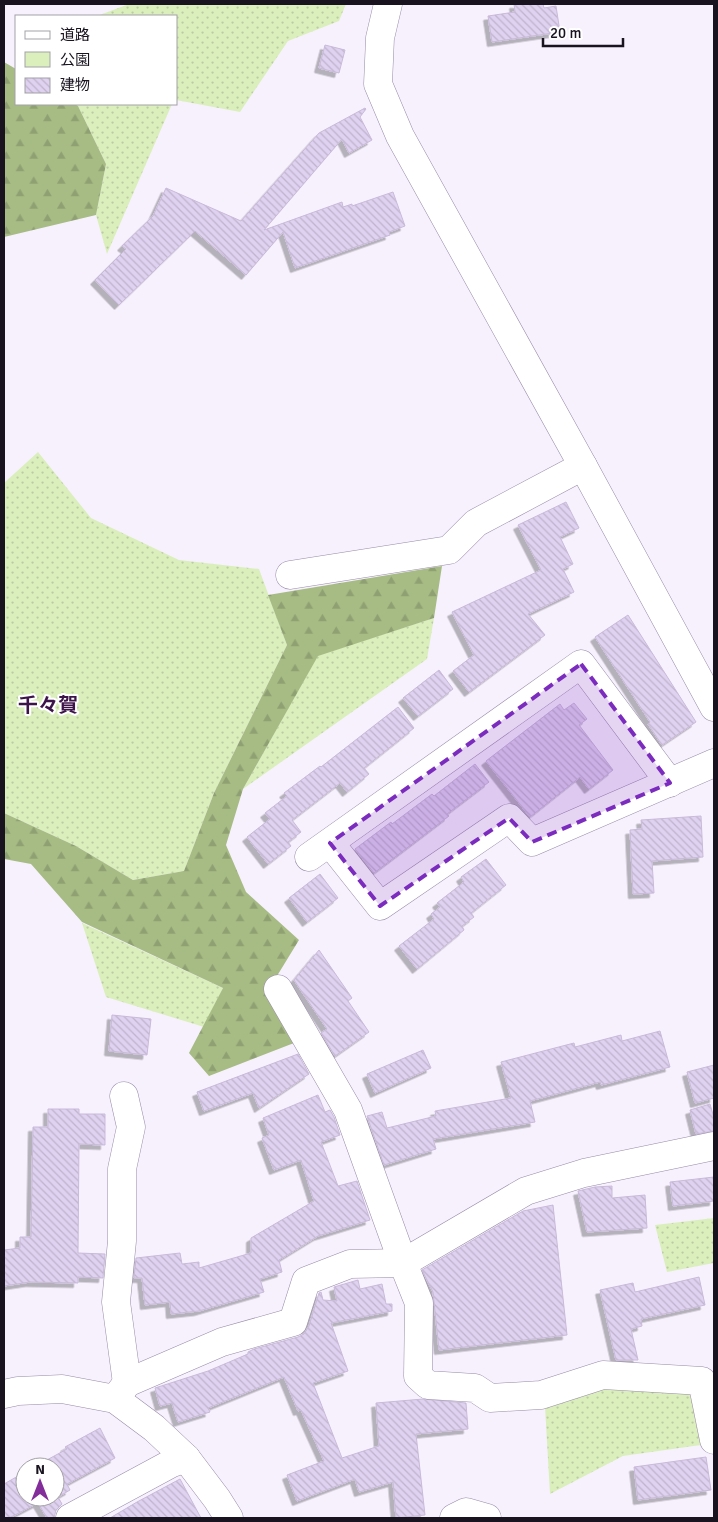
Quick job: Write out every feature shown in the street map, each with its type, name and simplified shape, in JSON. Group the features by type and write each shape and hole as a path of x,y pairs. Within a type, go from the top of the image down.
{"street":[{"path":"388,4 380,38 378,84 400,136 714,707"},
{"path":"290,575 449,550 476,524 583,466"},
{"path":"670,782 580,664 320,850 380,906 509,818 532,842 714,763"},
{"path":"278,989 348,1110 402,1263 419,1303 418,1376 428,1385 475,1388 490,1398 540,1395 603,1375 702,1381 714,1440"},
{"path":"124,1096 131,1127 122,1169 122,1241 116,1302 121,1391 154,1428 186,1458 229,1518"},
{"path":"4,1394 18,1391 62,1389 121,1391 222,1342 293,1322 306,1281 350,1264 402,1263 526,1191 584,1173 714,1146"},
{"path":"70,1518 172,1463 186,1458"},
{"path":"454,1518 466,1512 487,1518"}],"highlighted area":[{"path":"581,664 670,783 532,842 509,818 380,906 330,843"}],"green space":[{"path":"129,4 346,4 339,21 288,41 240,112 178,100 178,15 100,15"},
{"path":"4,62 15,68 15,105 76,105 106,164 96,215 4,237"},
{"path":"76,105 172,105 107,254 96,215 106,164"},
{"path":"38,452 91,518 179,560 259,569 287,645 214,793 184,871 133,880 76,846 4,813 4,483"},
{"path":"442,566 434,618 318,656 243,789 226,845 246,892 299,940 269,989 294,1043 209,1076 189,1053 223,988 82,922 31,864 4,859 4,813 76,846 133,880 184,871 214,793 287,645 268,595"},
{"path":"434,618 427,659 243,789 318,655"},
{"path":"82,923 223,988 204,1027 106,997"},
{"path":"714,1218 714,1263 667,1272 655,1225"},
{"path":"603,1386 695,1392 708,1444 623,1456 550,1494 545,1407"}],"building":[{"path":"514,4 543,4 544,8 556,6 560,32 492,42 488,16 515,12"},
{"path":"325,45 345,50 339,73 319,68"},
{"path":"365,108 360,117 372,140 349,153 342,139 264,230 342,202 343,207 352,204 352,206 393,192 405,226 389,232 390,235 295,268 283,232 246,275 195,231 119,305 95,280 126,249 122,246 153,216 166,188 241,221 319,133"},
{"path":"566,502 579,528 560,537 573,564 563,569 574,592 528,614 545,635 469,692 453,671 474,655 452,612 541,570 518,525"},
{"path":"628,615 696,722 662,745 648,724 650,722 595,637"},
{"path":"439,670 453,689 418,716 403,698"},
{"path":"574,703 587,719 579,725 613,770 589,789 580,777 530,817 486,761 560,704 564,710"},
{"path":"398,707 414,728 364,768 369,774 347,792 340,783 292,820 301,832 288,842 291,846 268,864 247,837 270,819 265,813 287,796 284,793 321,767"},
{"path":"475,764 489,782 447,814 449,816 374,873 355,849 432,794 434,796"},
{"path":"701,816 703,857 652,861 654,893 633,894 630,830 642,829 641,820"},
{"path":"486,859 506,885 471,913 474,917 462,926 464,930 417,969 399,946 434,919 431,914 440,907 437,903 464,882 461,877"},
{"path":"320,874 338,898 307,922 289,898"},
{"path":"319,950 352,998 348,1001 369,1032 335,1056 321,1033 327,1029 294,980"},
{"path":"112,1015 151,1019 147,1055 109,1051"},
{"path":"660,1031 670,1067 601,1085 600,1082 530,1101 535,1122 433,1139 436,1149 384,1165 367,1116 382,1112 387,1128 436,1116 435,1111 511,1098 501,1062 574,1043 575,1047 621,1035 622,1041"},
{"path":"423,1050 431,1068 375,1093 367,1074"},
{"path":"298,1054 309,1074 259,1108 253,1093 204,1111 197,1092"},
{"path":"714,1065 714,1098 695,1103 687,1072"},
{"path":"318,1095 325,1112 330,1110 334,1117 340,1135 321,1142 338,1186 357,1181 370,1220 318,1236 279,1260 282,1272 260,1279 264,1292 199,1311 171,1314 170,1302 145,1305 142,1278 134,1278 136,1258 180,1253 182,1264 199,1262 199,1268 251,1253 251,1238 314,1201 301,1160 274,1170 262,1138 269,1135 263,1118"},
{"path":"710,1104 714,1118 714,1131 696,1134 690,1110"},
{"path":"48,1109 79,1109 79,1114 105,1114 105,1145 79,1144 78,1253 105,1254 103,1278 78,1277 78,1283 30,1282 4,1286 4,1250 20,1248 20,1237 31,1237 33,1127 48,1127"},
{"path":"714,1177 714,1201 673,1206 670,1182"},
{"path":"612,1186 612,1198 645,1195 647,1228 587,1232 578,1191"},
{"path":"553,1205 567,1335 439,1350 433,1292 422,1270 523,1211"},
{"path":"699,1277 705,1305 641,1319 642,1326 631,1329 638,1360 616,1360 600,1290 633,1283 635,1292"},
{"path":"358,1280 360,1289 382,1284 386,1304 392,1304 392,1311 331,1323 348,1371 313,1383 342,1458 379,1446 376,1403 423,1399 466,1403 468,1429 416,1434 425,1515 396,1518 393,1482 359,1492 355,1479 297,1501 287,1475 324,1461 301,1410 298,1411 284,1377 208,1408 210,1412 178,1422 172,1403 160,1406 155,1388 208,1371 248,1354 248,1352 254,1349 304,1334 309,1326 319,1293 321,1292 323,1300 337,1301 334,1287"},
{"path":"100,1428 115,1458 67,1484 70,1490 65,1493 65,1457 52,1457 67,1449 65,1447"},
{"path":"706,1457 711,1490 638,1500 634,1467"},
{"path":"15,1478 15,1507 30,1507 9,1518 4,1518 4,1484"},
{"path":"180,1479 201,1518 110,1518 137,1502"},
{"path":"40,1507 59,1507 54,1518 47,1518"}],"district":[{"name":"千々賀","path":"48,705"}]}
